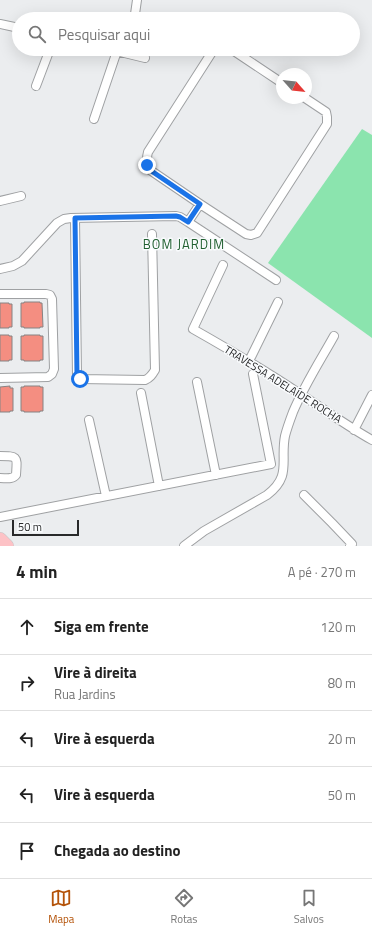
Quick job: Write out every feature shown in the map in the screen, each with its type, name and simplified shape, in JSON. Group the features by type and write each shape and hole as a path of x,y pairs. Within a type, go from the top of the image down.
{"main road":[{"path":"0,539 8,546"}],"street":[{"path":"135,12 137,0"},
{"path":"0,24 12,27"},
{"path":"36,86 47,56"},
{"path":"94,119 115,56"},
{"path":"137,56 145,58"},
{"path":"210,56 148,152 146,158 147,165 150,170 246,234 251,236 257,233 326,124 328,117 326,112 312,103"},
{"path":"242,56 276,79"},
{"path":"0,201 21,196"},
{"path":"188,222 200,204"},
{"path":"0,269 13,266 22,261 57,223 64,219 176,216 188,222 276,280"},
{"path":"75,218 77,376 80,379 145,380 149,378 155,370 152,234"},
{"name":"TRAVESSA ADELAÍDE ROCHA","path":"223,265 193,329 248,361 301,394 354,430 372,440"},
{"path":"0,294 50,295 54,369 52,374 48,377 0,378"},
{"path":"248,361 278,302"},
{"path":"184,546 204,532 268,494 279,484 284,470 285,436 288,427 301,394 334,336"},
{"path":"0,517 271,464 253,374"},
{"path":"197,382 216,475"},
{"path":"141,393 159,486"},
{"path":"354,430 372,395"},
{"path":"89,420 106,496"},
{"path":"0,456 12,456 17,459 15,477 0,478"},
{"path":"304,496 332,523 351,545"}],"green space":[{"path":"362,129 372,135 372,338 268,263"}],"building":[{"path":"0,303 12,304 12,327 0,328"},
{"path":"21,303 42,303 43,327 21,327"},
{"path":"0,335 12,336 12,360 0,361"},
{"path":"21,336 43,336 43,360 21,360"},
{"path":"10,386 10,388 13,388 13,411 0,412 0,387"},
{"path":"21,387 43,387 43,411 21,411"}],"district":[{"name":"BOM JARDIM","path":"184,244"}],"route":[{"path":"80,379 77,376 75,218 176,216 188,222 200,204 150,170 147,165"}]}
